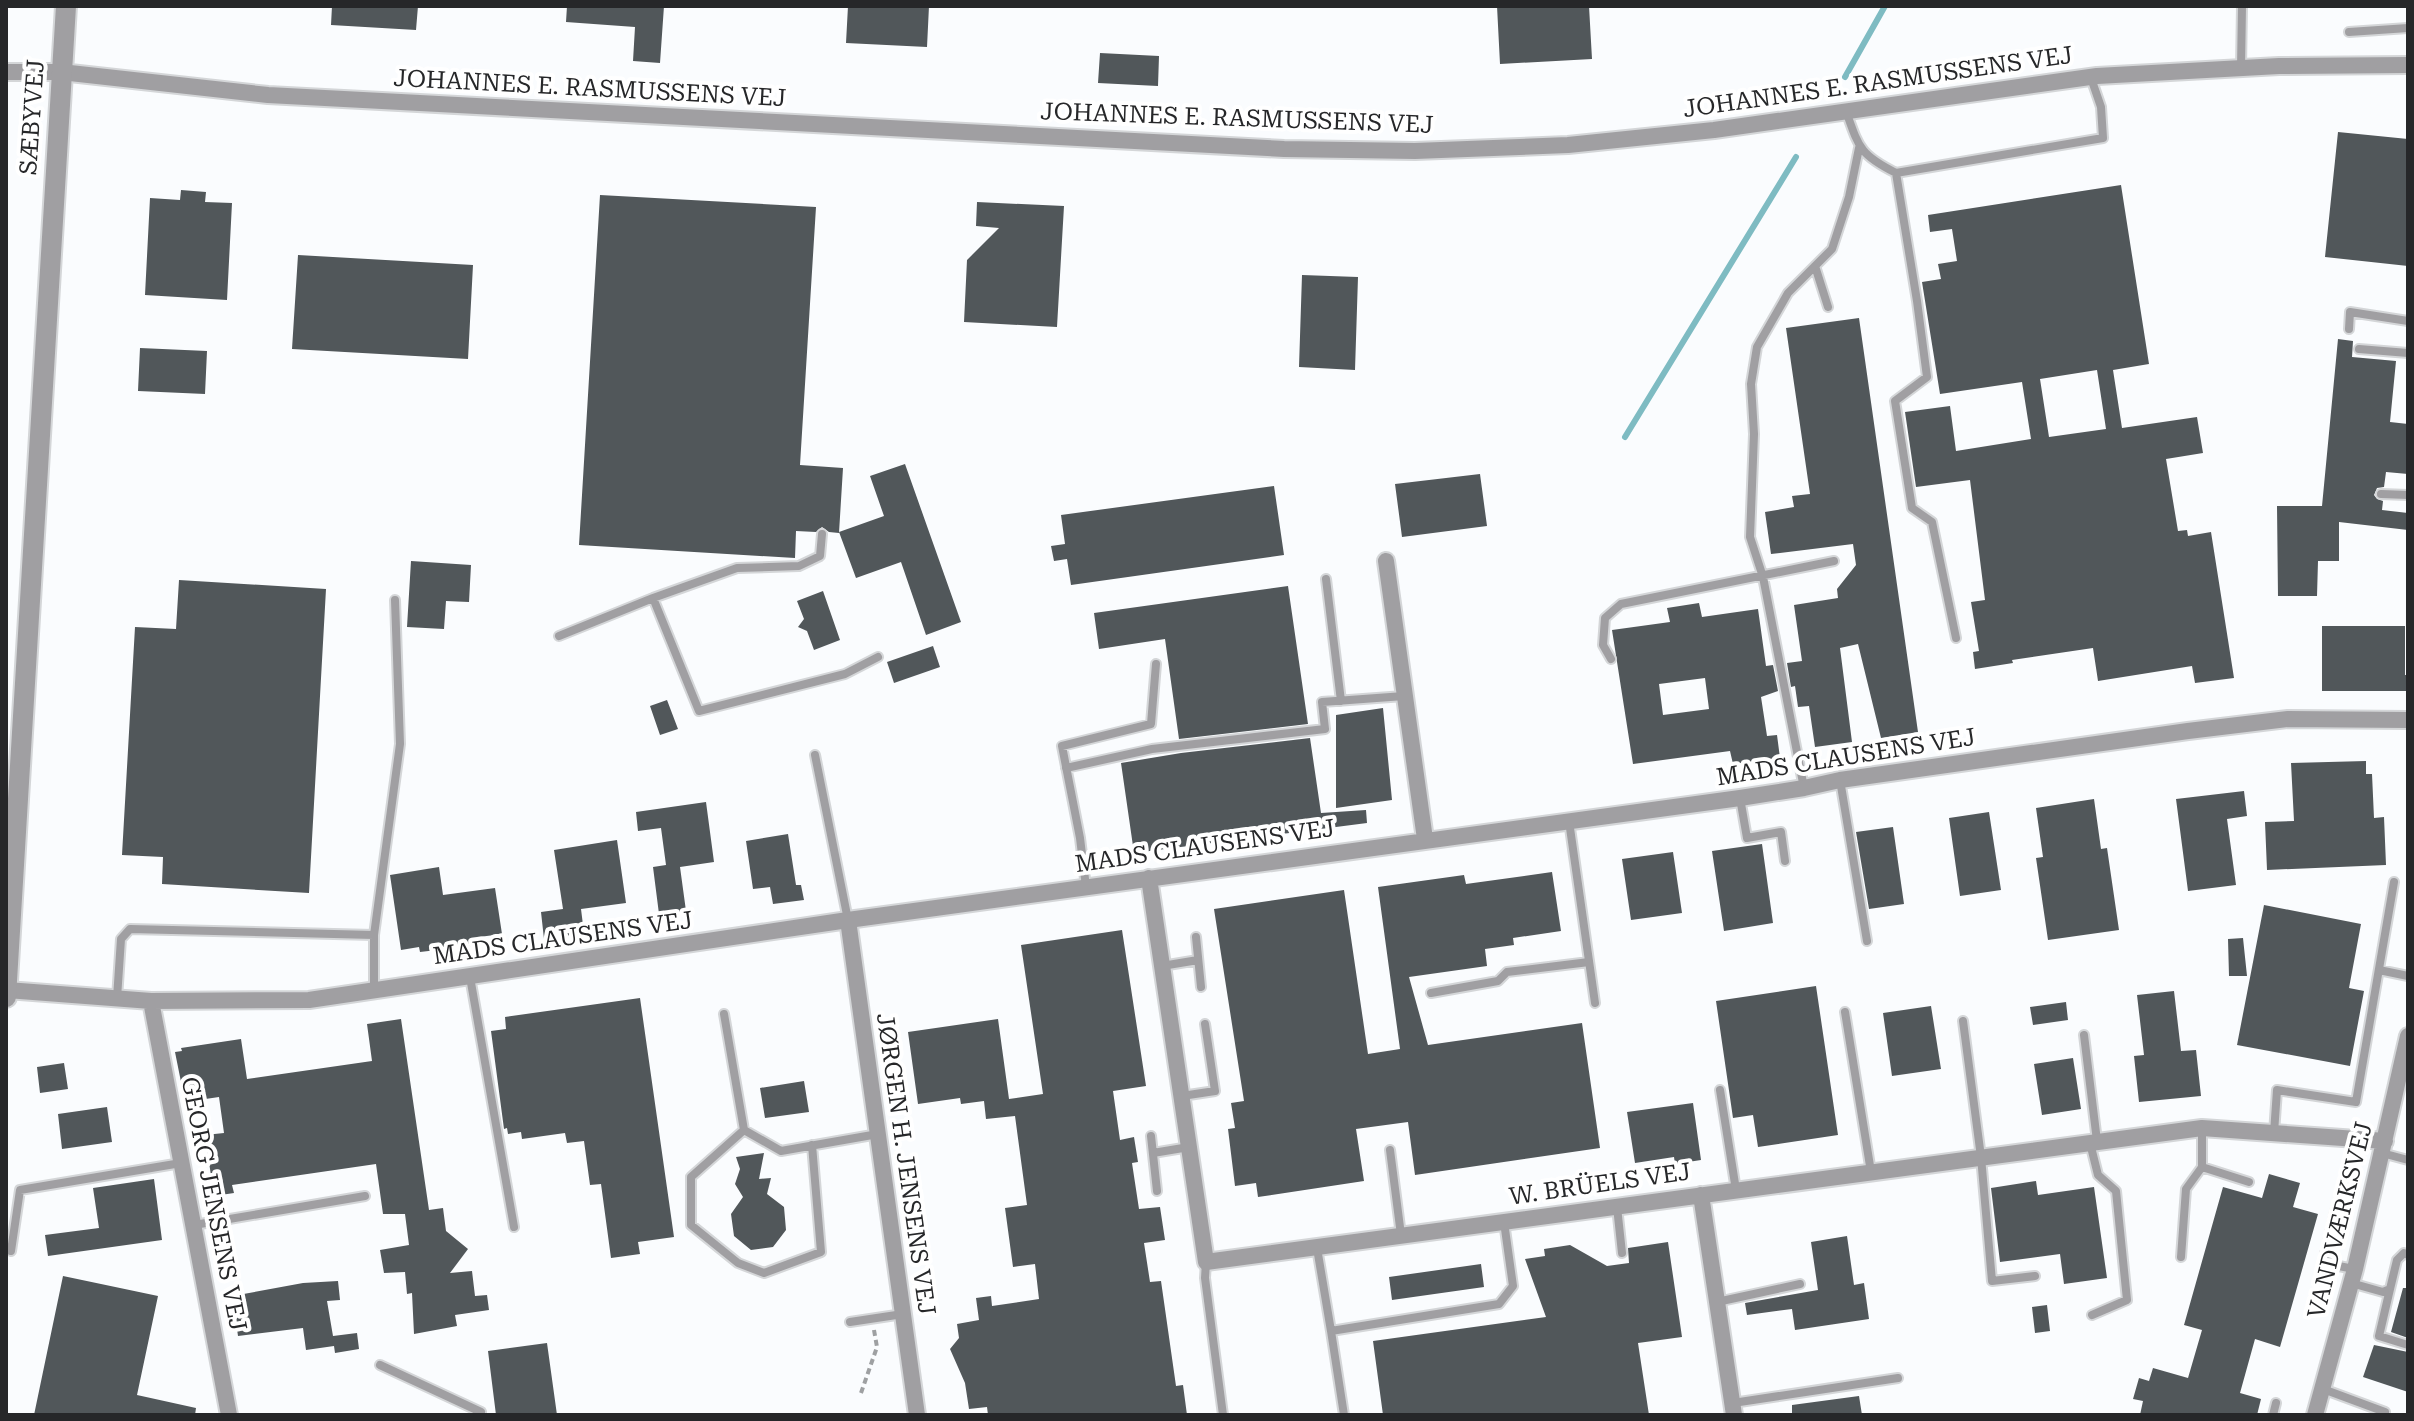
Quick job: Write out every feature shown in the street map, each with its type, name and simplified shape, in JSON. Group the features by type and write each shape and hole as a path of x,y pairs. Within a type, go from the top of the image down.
{"street":[{"name":"SÆBYVEJ","path":"7,993 13,760 66,6"},
{"name":"JOHANNES E. RASMUSSENS VEJ","path":"6,72 61,72 268,95 1284,149 1415,151 1568,145 1714,130 2091,77 2241,68 2408,65"},
{"path":"1386,561 1425,839"},
{"name":"MADS CLAUSENS VEJ","path":"7,993 151,1001 309,1000 848,920 1740,798 1840,780 2188,731 2288,719 2408,720"},
{"path":"1149,878 1206,1262"},
{"name":"JØRGEN H. JENSENS VEJ","path":"848,920 917,1415"},
{"name":"GEORG JENSENS VEJ","path":"151,1001 229,1415"},
{"name":"VANDVÆRKSVEJ","path":"2315,1415 2353,1276 2408,1036"},
{"name":"W. BRÜELS VEJ","path":"1206,1262 2202,1128 2274,1133 2384,1147"},
{"path":"1701,1195 1733,1409"}],"lane":[{"path":"2241,68 2242,6"},
{"path":"2349,32 2408,28"},
{"path":"1859,148 1896,173 2103,138 2101,107 2091,77"},
{"path":"1804,788 1763,577 1750,537 1754,434 1751,384 1757,347 1788,293 1832,249 1849,197 1859,148 1846,111"},
{"path":"1896,173 1927,377 1895,401 1912,508 1932,522 1956,638"},
{"path":"1815,266 1828,307"},
{"path":"2349,329 2350,312 2408,321"},
{"path":"2359,349 2408,353"},
{"path":"2381,494 2408,495"},
{"path":"559,636 737,568 799,566 820,556 822,534"},
{"path":"1611,659 1603,645 1605,618 1621,604 1834,561"},
{"path":"1326,579 1341,701"},
{"path":"653,598 699,711 845,674 878,657"},
{"path":"374,990 374,935 400,744 395,600"},
{"path":"1086,887 1062,746 1151,724 1156,664"},
{"path":"1066,768 1152,749 1325,729 1322,702 1405,696"},
{"path":"815,755 848,920"},
{"path":"1840,780 1867,941"},
{"path":"1740,798 1747,838 1781,832 1785,861"},
{"path":"1569,820 1595,1003"},
{"path":"2274,1133 2277,1090 2356,1102 2394,882"},
{"path":"116,998 121,939 130,929 374,935"},
{"path":"1196,937 1201,987"},
{"path":"1162,966 1198,960"},
{"path":"1431,993 1498,981 1507,972 1589,962"},
{"path":"2379,970 2408,976"},
{"path":"470,976 514,1227"},
{"path":"1845,1012 1871,1172"},
{"path":"724,1014 744,1130"},
{"path":"1963,1021 1981,1157 1992,1281 2035,1276"},
{"path":"1182,1096 1215,1091 1205,1024"},
{"path":"2084,1035 2098,1175 2116,1191 2127,1300 2092,1315"},
{"path":"1720,1090 1736,1190"},
{"path":"2181,1257 2186,1189 2202,1167 2202,1128"},
{"path":"744,1130 781,1151 878,1134"},
{"path":"744,1130 691,1177 691,1225 738,1263 764,1273 821,1252 812,1145"},
{"path":"1151,1136 1157,1191"},
{"path":"1153,1153 1189,1147"},
{"path":"2384,1147 2408,1160"},
{"path":"1390,1150 1401,1235"},
{"path":"11,1251 20,1190 182,1163"},
{"path":"2202,1167 2249,1182"},
{"path":"193,1225 365,1196"},
{"path":"1617,1206 1622,1253"},
{"path":"2336,1208 2323,1263 2383,1292 2390,1289"},
{"path":"1331,1331 1499,1304 1513,1286 1504,1221"},
{"path":"1317,1248 1344,1415"},
{"path":"2408,1255 2404,1253 2397,1260 2379,1336 2408,1345"},
{"path":"1206,1262 1205,1278 1223,1415"},
{"path":"1717,1302 1800,1284"},
{"path":"850,1322 903,1314"},
{"path":"380,1365 481,1412"},
{"path":"1733,1409 1898,1378"},
{"path":"2322,1389 2385,1412"},
{"path":"2273,1415 2276,1403"}],"path":[{"path":"861,1393 877,1347 872,1318"}],"building":[{"path":"332,6 418,6 416,30 331,25"},
{"path":"567,6 664,6 660,63 633,61 635,27 566,22"},
{"path":"848,6 929,6 927,47 846,43"},
{"path":"1497,6 1589,6 1592,59 1500,64"},
{"path":"1100,53 1159,56 1158,86 1098,83"},
{"path":"2338,132 2408,139 2408,266 2325,257"},
{"path":"2121,185 2149,364 2113,370 2122,428 2197,417 2203,453 2166,459 2178,531 2187,530 2188,536 2211,532 2234,678 2195,683 2192,666 2098,681 2093,648 1975,669 1973,652 1979,651 1971,602 1985,600 1970,480 1916,487 1905,412 1950,406 1956,451 2031,439 2022,382 1940,394 1922,282 1941,279 1938,264 1957,261 1952,229 1930,232 1928,215","holes":["2097,370 2106,429 2049,437 2040,379"]},
{"path":"181,190 206,192 205,202 232,203 227,300 145,295 150,198 180,200"},
{"path":"600,195 816,207 800,465 843,468 839,533 822,527 816,532 796,531 795,558 579,545"},
{"path":"977,202 1064,206 1057,327 964,322 967,260 999,228 976,226"},
{"path":"298,255 473,265 468,359 292,349"},
{"path":"1302,275 1358,277 1355,370 1299,367"},
{"path":"1859,318 1918,732 1881,738 1858,644 1840,648 1852,742 1815,747 1809,706 1798,707 1787,663 1802,661 1794,605 1838,598 1837,589 1856,565 1853,544 1771,554 1765,512 1794,507 1792,496 1810,494 1786,328"},
{"path":"2338,339 2353,341 2352,357 2396,361 2390,422 2408,424 2408,474 2386,472 2384,487 2377,488 2374,495 2383,501 2382,510 2408,513 2408,530 2339,522 2339,561 2318,561 2317,596 2278,596 2277,506 2322,506"},
{"path":"140,348 207,351 205,394 138,391"},
{"path":"905,464 961,622 926,635 901,562 856,578 839,532 884,516 870,476"},
{"path":"1480,474 1487,526 1402,537 1395,484"},
{"path":"1274,486 1284,555 1071,585 1067,559 1054,561 1051,546 1065,544 1061,515"},
{"path":"411,561 471,565 469,602 446,601 444,629 407,627"},
{"path":"179,580 326,589 309,893 162,884 163,857 122,855 135,627 176,629"},
{"path":"1288,586 1308,724 1179,739 1165,639 1099,649 1094,613"},
{"path":"823,591 840,640 814,650 807,631 798,627 804,619 797,601"},
{"path":"1699,603 1702,617 1758,609 1766,666 1773,665 1778,691 1761,697 1767,736 1777,735 1780,758 1733,764 1730,751 1633,764 1612,630 1670,622 1667,608","holes":["1705,678 1709,709 1663,715 1659,684"]},
{"path":"2322,626 2405,626 2408,691 2322,691"},
{"path":"933,646 940,667 894,683 887,662"},
{"path":"667,700 678,729 660,735 650,706"},
{"path":"1383,708 1392,800 1336,808 1336,715"},
{"path":"1310,738 1321,813 1366,810 1367,823 1134,853 1121,763"},
{"path":"2366,761 2366,774 2372,774 2374,818 2384,817 2386,865 2267,870 2265,822 2294,821 2291,763"},
{"path":"2244,791 2247,816 2227,819 2236,885 2188,891 2176,799"},
{"path":"2094,799 2101,849 2107,848 2119,930 2048,940 2036,858 2043,857 2036,808"},
{"path":"706,802 714,862 680,867 686,911 659,914 653,867 666,865 661,828 638,831 636,812"},
{"path":"1989,812 2001,890 1960,896 1949,818"},
{"path":"1893,827 1904,904 1869,909 1856,832"},
{"path":"788,834 796,885 801,885 804,900 773,904 770,887 753,889 746,841"},
{"path":"617,840 626,903 581,909 584,933 544,939 541,912 563,909 554,850"},
{"path":"1762,844 1773,923 1724,931 1712,851"},
{"path":"1673,852 1682,913 1631,920 1622,859"},
{"path":"439,867 443,895 495,888 502,934 479,937 480,945 420,952 419,947 401,950 390,875"},
{"path":"1552,872 1561,931 1513,938 1514,945 1485,949 1487,966 1409,977 1428,1045 1582,1023 1600,1148 1415,1175 1408,1122 1356,1129 1364,1181 1258,1197 1256,1183 1235,1186 1228,1129 1235,1128 1231,1103 1244,1101 1214,909 1344,890 1368,1054 1400,1049 1378,887 1464,875 1466,884"},
{"path":"2264,905 2361,924 2349,988 2364,991 2350,1066 2237,1045"},
{"path":"1122,930 1146,1086 1113,1091 1120,1140 1134,1137 1138,1162 1132,1163 1139,1209 1160,1207 1165,1240 1144,1243 1150,1282 1161,1281 1176,1386 1183,1385 1187,1415 988,1415 987,1407 969,1409 965,1383 950,1349 959,1338 957,1324 979,1320 976,1298 991,1296 992,1306 1039,1299 1035,1264 1013,1267 1005,1208 1027,1205 1015,1116 986,1119 984,1101 961,1104 960,1098 918,1104 908,1032 998,1019 1009,1099 1043,1094 1021,945"},
{"path":"2243,938 2247,976 2229,976 2228,939"},
{"path":"1816,986 1838,1135 1758,1147 1753,1115 1733,1118 1716,1001"},
{"path":"2174,991 2181,1051 2196,1050 2201,1096 2139,1102 2134,1056 2144,1055 2137,995"},
{"path":"640,998 674,1237 638,1242 640,1254 611,1258 601,1184 590,1185 584,1141 567,1143 565,1133 522,1139 521,1132 508,1134 507,1128 504,1129 491,1031 506,1029 505,1017"},
{"path":"2066,1002 2068,1020 2033,1025 2030,1007"},
{"path":"1931,1006 1941,1069 1892,1076 1883,1013"},
{"path":"401,1019 429,1210 443,1208 446,1231 468,1249 450,1273 472,1271 475,1296 487,1295 489,1310 455,1315 457,1326 414,1334 412,1293 407,1294 405,1272 384,1273 380,1250 409,1245 405,1214 383,1214 376,1164 232,1185 234,1193 214,1196 205,1135 224,1133 219,1097 185,1102 175,1052 182,1051 181,1048 241,1039 247,1079 372,1061 367,1024"},
{"path":"2073,1058 2081,1109 2042,1115 2034,1064"},
{"path":"64,1063 68,1089 40,1093 37,1067"},
{"path":"804,1081 809,1112 765,1118 760,1088"},
{"path":"1693,1103 1701,1160 1675,1164 1674,1157 1635,1163 1627,1112"},
{"path":"107,1107 112,1142 62,1149 58,1114"},
{"path":"764,1153 759,1179 771,1178 767,1194 784,1207 786,1230 773,1247 751,1250 734,1236 731,1214 743,1197 735,1184 740,1169 736,1157"},
{"path":"2269,1174 2300,1183 2293,1207 2318,1214 2280,1347 2255,1339 2240,1393 2261,1399 2257,1415 2140,1415 2143,1401 2133,1399 2139,1378 2149,1381 2153,1368 2188,1378 2202,1330 2184,1325 2223,1187 2262,1198"},
{"path":"154,1179 162,1240 48,1256 45,1235 99,1228 93,1188"},
{"path":"2036,1181 2038,1195 2094,1187 2107,1278 2064,1284 2060,1254 2000,1262 1991,1188"},
{"path":"1847,1236 1854,1285 1864,1283 1869,1319 1795,1330 1792,1309 1747,1315 1745,1303 1818,1290 1811,1242"},
{"path":"1668,1242 1682,1337 1638,1343 1649,1415 1383,1415 1373,1341 1546,1317 1525,1259 1545,1256 1544,1249 1570,1245 1607,1266 1629,1263 1628,1248"},
{"path":"1481,1264 1484,1287 1392,1300 1389,1277"},
{"path":"63,1276 158,1296 137,1395 196,1408 195,1415 34,1415"},
{"path":"338,1281 340,1300 327,1301 333,1336 357,1333 359,1349 335,1353 334,1346 306,1350 303,1328 238,1336 234,1308 240,1307 238,1295 303,1283"},
{"path":"2403,1288 2408,1288 2408,1338 2391,1332"},
{"path":"2047,1305 2050,1331 2035,1333 2032,1307"},
{"path":"547,1343 557,1415 496,1415 488,1351"},
{"path":"2374,1345 2408,1352 2408,1392 2363,1377"},
{"path":"1859,1396 1862,1415 1792,1415 1792,1405"}],"waterway":[{"path":"1845,77 1885,6"},
{"path":"1625,437 1796,157"}]}
